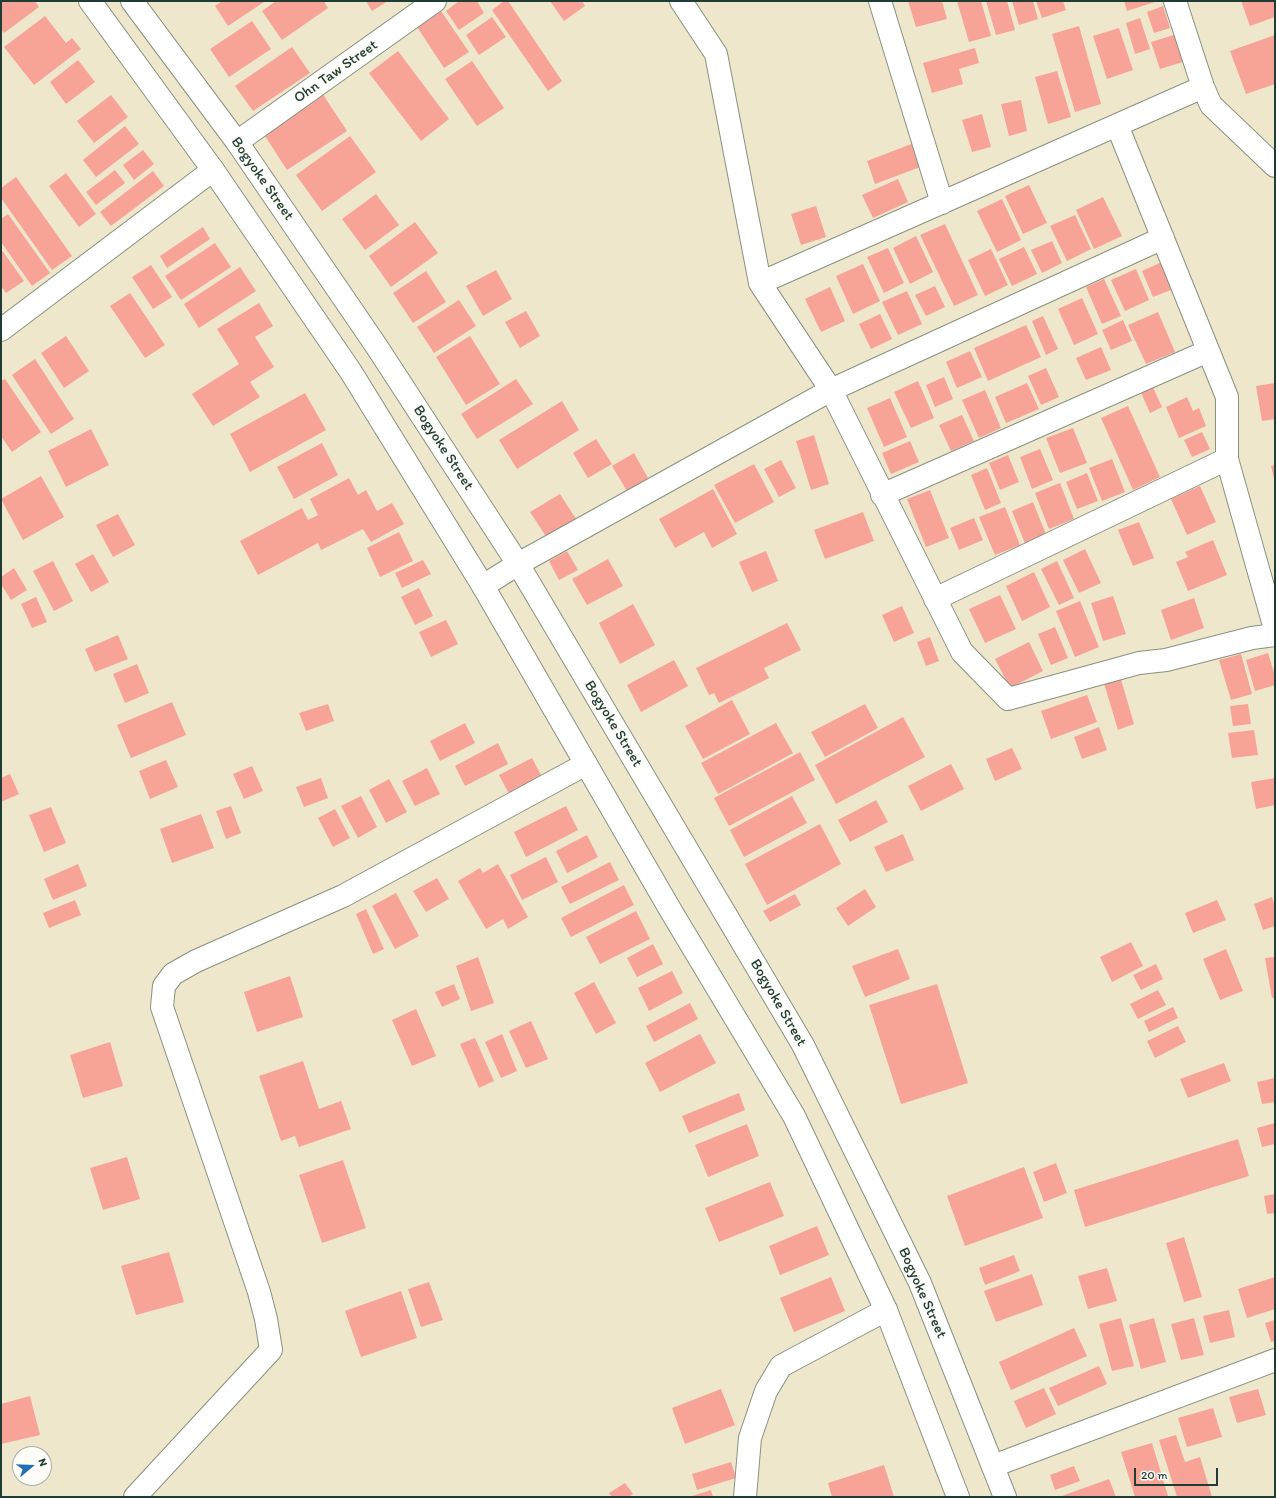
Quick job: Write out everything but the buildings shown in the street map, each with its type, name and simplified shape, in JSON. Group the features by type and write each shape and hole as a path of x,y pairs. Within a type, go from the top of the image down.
{"street":[{"path":"90,1 213,170 351,372 483,586 586,764 794,1116 886,1310 958,1497"},
{"name":"Bogyoke Street","path":"132,1 237,142 377,347 518,564 803,1045 920,1283 1005,1497"},
{"name":"Ohn Taw Street","path":"237,142 436,1"},
{"path":"681,1 716,54 760,283 831,390 882,495 962,652 1008,699 1139,663 1166,660 1252,638 1275,635"},
{"path":"880,1 942,203"},
{"path":"1175,1 1203,87 1211,105 1275,166"},
{"path":"760,283 1203,87"},
{"path":"1117,125 1227,397 1227,459 1275,629"},
{"path":"1,330 213,170"},
{"path":"483,586 518,564 831,390 1163,238"},
{"path":"882,495 1208,351"},
{"path":"935,600 1227,459"},
{"path":"136,1497 271,1350 266,1318 258,1292 162,1007 164,986 173,974 196,961 343,896 586,764"},
{"path":"745,1497 750,1438 766,1391 781,1366 886,1310"},
{"path":"993,1466 1275,1360"}]}
